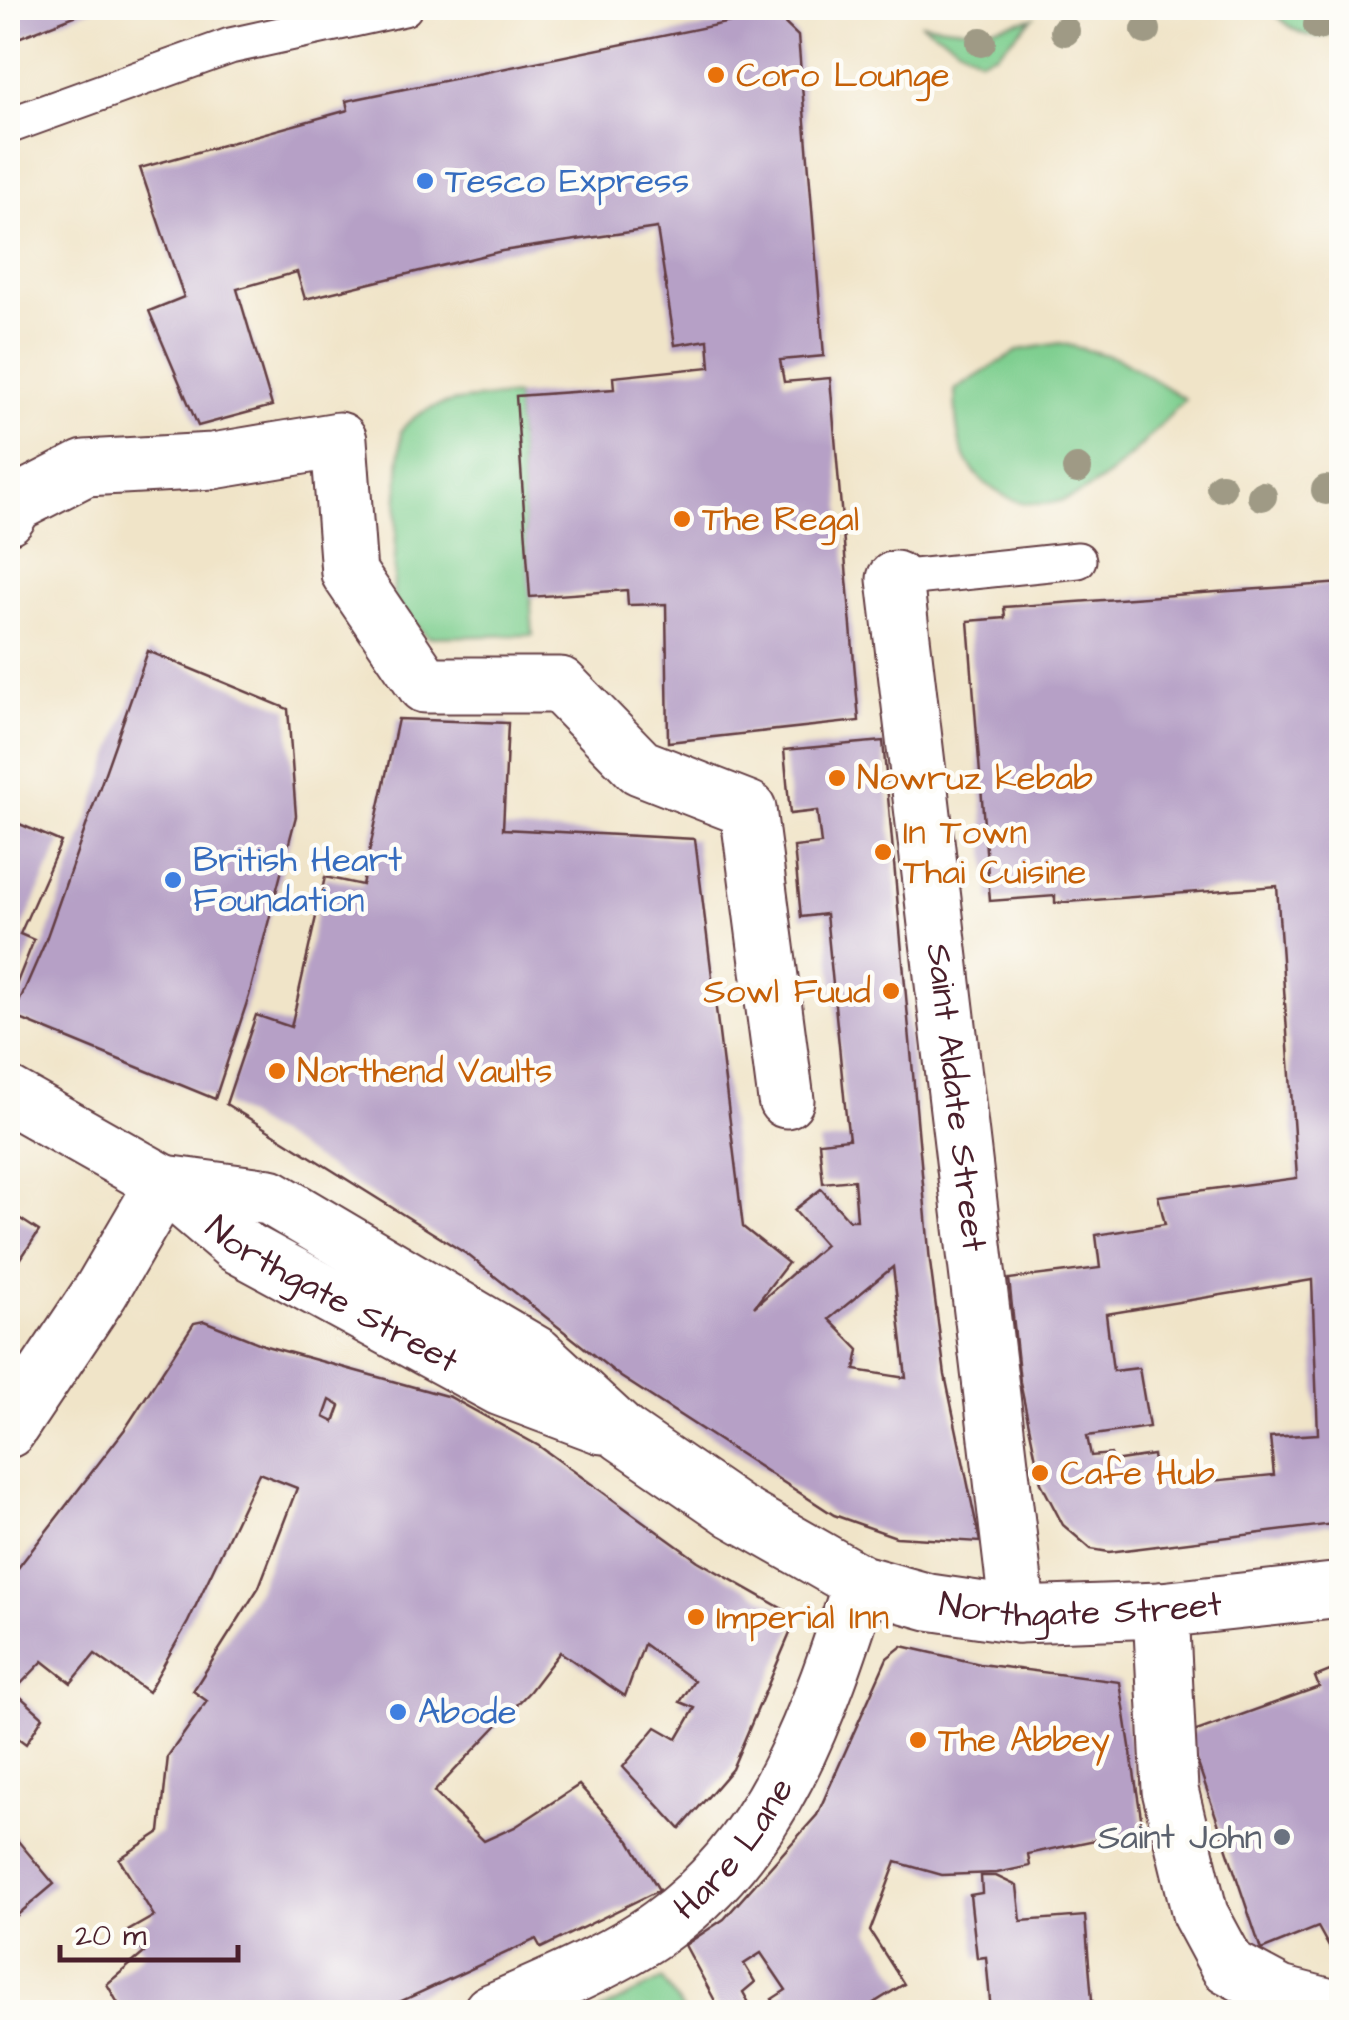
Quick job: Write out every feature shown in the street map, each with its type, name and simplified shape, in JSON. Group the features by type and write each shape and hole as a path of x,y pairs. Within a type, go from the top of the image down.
{"street":[{"path":"10,506 85,468 213,461 339,440 349,573 426,686 560,685 640,766 748,809 786,1100"},
{"name":"Saint Aldate Street","path":"895,579 1018,1615"},
{"name":"Northgate Street","path":"8,1095 164,1183 270,1197 537,1355 623,1434 735,1511 861,1583 929,1602 1018,1615 1162,1610 1342,1590"},
{"path":"8,1430 101,1291 164,1183"},
{"name":"Hare Lane","path":"491,2012 660,1928 726,1870 780,1794 827,1688 861,1583"},
{"path":"1162,1610 1170,1790 1200,1914 1228,1966 1280,1994 1342,2010"}],"lane":[{"path":"8,126 230,46 404,8"},
{"path":"895,579 1078,560"}],"green space":[{"path":"1267,8 1312,12 1341,8 1341,28 1320,37 1311,36 1293,29"},
{"path":"1033,18 997,53 980,59 920,23 980,30"},
{"path":"1060,343 1118,358 1185,399 1146,441 1100,481 1050,503 1023,503 996,491 973,471 958,434 955,390 1019,350"},
{"path":"516,396 533,635 428,637 393,600 401,431 411,420 438,406 469,399"},
{"path":"662,1979 684,2012 598,2012"}],"building":[{"path":"8,8 95,8 8,42"},
{"path":"774,13 798,36 824,356 780,360 784,382 830,378 859,721 668,742 666,604 628,605 627,590 530,597 516,396 614,389 613,377 710,367 708,340 675,345 657,228 502,251 305,299 297,272 237,289 272,406 198,426 149,311 184,297 140,168 348,110 346,101"},
{"path":"1342,583 1342,1523 1109,1552 1091,1549 1063,1525 1041,1483 1020,1382 1009,1279 1100,1268 1096,1235 1165,1224 1158,1196 1297,1178 1277,886 1055,903 1055,896 990,901 968,621 1005,618 1004,607","holes":["1312,1280 1318,1434 1270,1437 1274,1475 1180,1484 1178,1476 1156,1479 1153,1455 1113,1461 1111,1454 1091,1456 1087,1436 1149,1427 1139,1368 1113,1371 1106,1314"]},
{"name":"British Heart Foundation","path":"148,651 288,709 296,816 249,996 215,1099 13,1016 44,945"},
{"path":"398,719 508,723 503,829 695,839 743,1227 788,1263 754,1307 825,1245 794,1210 821,1189 849,1220 857,1220 854,1180 823,1183 819,1142 849,1139 826,914 801,917 794,847 821,844 817,811 790,814 784,750 883,741 930,1262 945,1375 980,1542 896,1537 834,1515 621,1377 468,1255 226,1104 256,1015 291,1027 325,877 362,885","holes":["893,1267 906,1378 855,1370 859,1350 829,1319"]},
{"path":"8,819 61,842 20,934 34,940 8,1005"},
{"path":"8,1211 39,1231 8,1278"},
{"path":"204,1321 266,1346 450,1397 539,1446 698,1561 797,1617 732,1769 680,1829 623,1767 656,1727 677,1739 695,1708 680,1702 694,1681 644,1644 625,1696 560,1652 530,1691 434,1792 484,1841 515,1827 579,1785 630,1841 659,1890 541,1948 536,1939 378,2012 123,2012 107,1984 144,1953 128,1931 154,1916 119,1859 160,1832 168,1756 207,1701 193,1691 259,1587 297,1488 259,1473 188,1622 148,1692 95,1654 71,1683 43,1661 14,1691 43,1717 26,1744 14,1735 8,1743 8,1581 125,1429 194,1323","holes":["330,1400 340,1406 334,1422 324,1417"]},
{"path":"902,1646 980,1664 1120,1682 1143,1830 1028,1854 1030,1866 997,1873 942,1875 896,1862 870,1931 904,1984 859,2012 781,2012 772,1999 786,1990 761,1953 744,1964 755,1982 743,1992 754,2012 721,2012 685,1945 724,1919 817,1815 887,1658"},
{"name":"Saint John","path":"1342,1666 1342,1954 1334,1956 1318,1927 1261,1950 1188,1734 1319,1687 1315,1677"},
{"path":"8,1829 54,1884 8,1923"},
{"path":"981,1876 996,1876 1017,1886 1021,1921 1085,1916 1093,2012 991,2012 986,1957 977,1958 970,1895 982,1893"}],"place":[{"name":"Coro Lounge","path":"716,75"},
{"name":"Tesco Express","path":"425,181"},
{"name":"The Regal","path":"682,519"},
{"name":"Nowruz kebab","path":"837,778"},
{"name":"In Town Thai Cuisine","path":"883,852"},
{"name":"British Heart Foundation","path":"173,880"},
{"name":"Sowl Fuud","path":"891,991"},
{"name":"Northend Vaults","path":"277,1071"},
{"name":"Cafe Hub","path":"1040,1473"},
{"name":"Imperial Inn","path":"696,1617"},
{"name":"Abode","path":"398,1712"},
{"name":"The Abbey","path":"918,1740"},
{"name":"Saint John","path":"1282,1837"}]}
